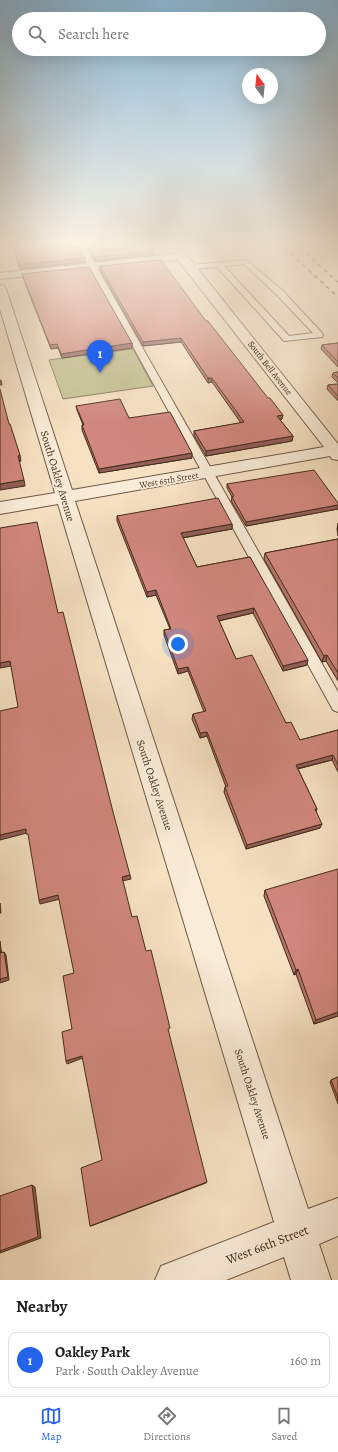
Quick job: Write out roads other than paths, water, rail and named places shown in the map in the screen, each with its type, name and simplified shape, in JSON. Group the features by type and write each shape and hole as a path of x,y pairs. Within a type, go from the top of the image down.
{"street":[{"name":"South Oakley Avenue","path":"4,303 311,1280"},
{"name":"South Bell Avenue","path":"219,303 337,452"},
{"name":"West 65th Street","path":"0,508 337,452"},
{"name":"West 66th Street","path":"175,1280 338,1217"}],"lane":[{"path":"113,303 338,706"},
{"path":"254,303 287,339 319,335 289,303"}],"place":[{"name":"Oakley Park","path":"100,373"}]}
